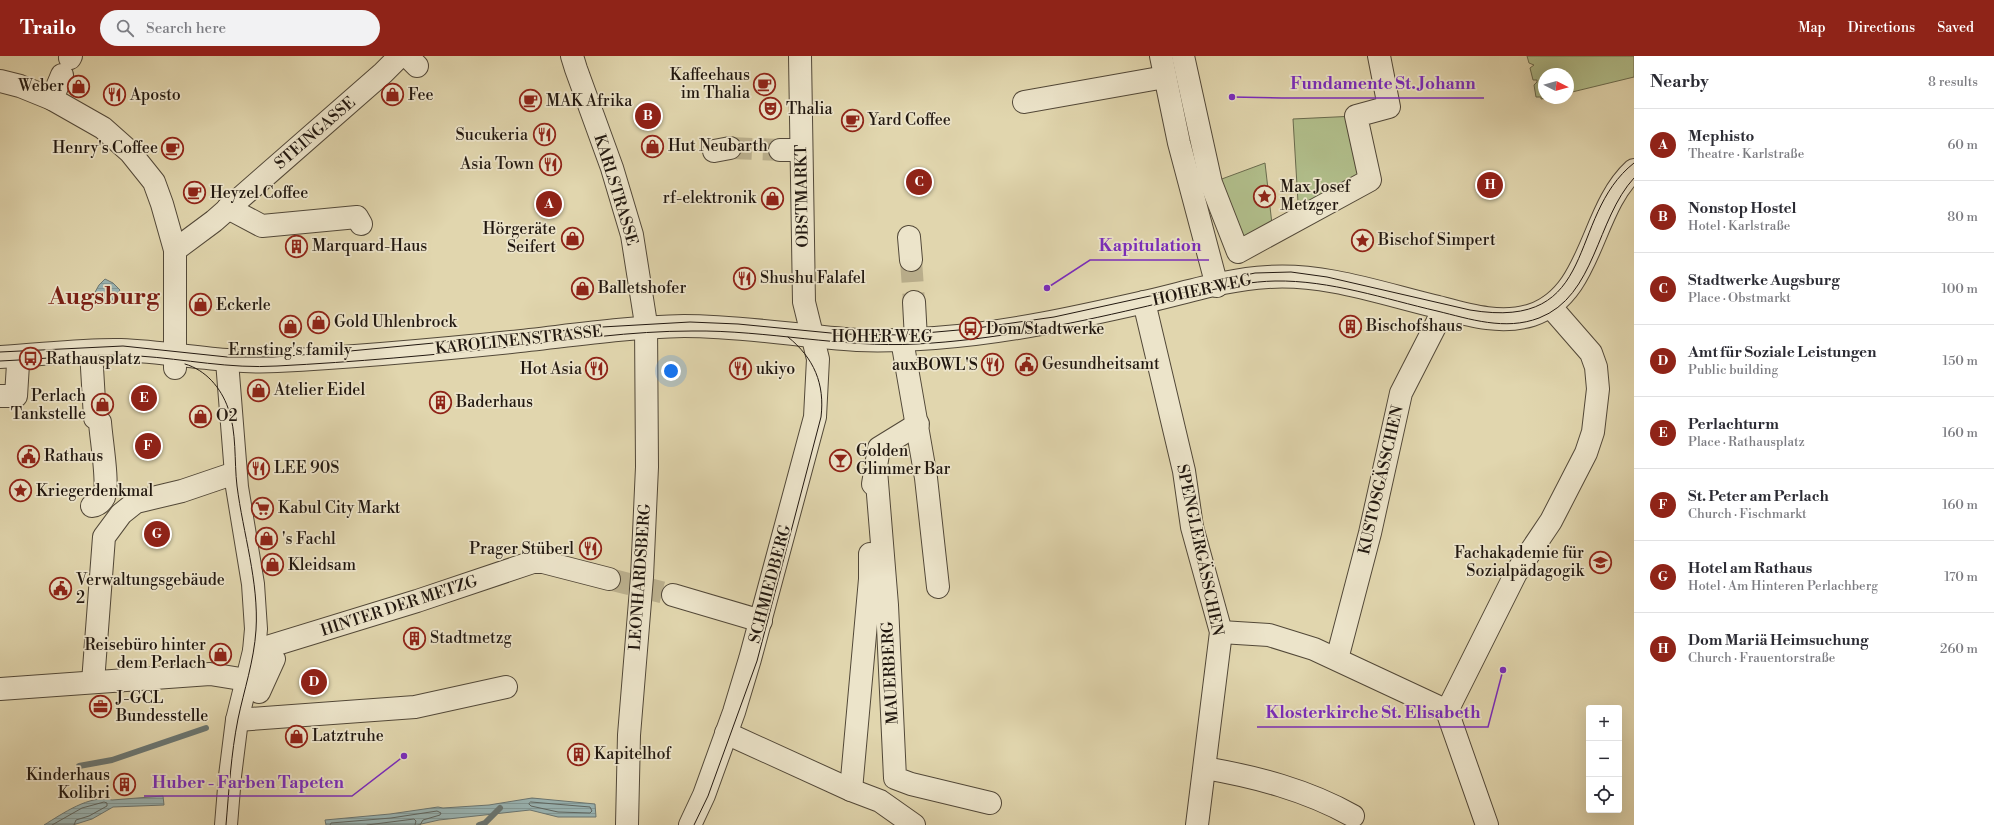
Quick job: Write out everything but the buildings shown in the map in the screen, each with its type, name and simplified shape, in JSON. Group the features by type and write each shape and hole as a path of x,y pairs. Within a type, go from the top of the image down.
{"street":[{"name":"KARLSTRASSE","path":"572,56 612,168 630,228 642,291 646,328"},
{"name":"OBSTMARKT","path":"800,56 790,150 804,302 812,336"},
{"path":"1161,56 1179,143 1217,286"},
{"path":"1183,56 1211,183 1238,252 1370,180 1356,116 1389,107 1379,56"},
{"path":"52,99 67,63"},
{"name":"STEINGASSE","path":"175,250 228,208 397,64"},
{"path":"1024,102 1165,77"},
{"path":"0,81 20,86 52,99 103,128 135,158 154,182 175,250 175,362"},
{"name":"HOHER WEG","path":"812,336 862,340 909,340 971,334 1041,324 1217,286 1274,276 1309,278 1482,317 1505,319 1527,317 1550,306 1564,294 1575,278 1608,204 1621,183 1634,170"},
{"path":"228,208 262,226 357,217 361,224"},
{"path":"909,237 911,260"},
{"path":"914,302 909,340 938,588"},
{"name":"SPENGLERGÄSSCHEN","path":"1144,302 1184,471 1192,527 1220,632 1197,825"},
{"path":"1447,711 1516,573 1551,521 1586,452 1593,432 1598,389 1596,367 1592,353 1550,306"},
{"name":"KUSTOSGÄSSCHEN","path":"1338,660 1370,533 1401,393 1444,309"},
{"name":"KAROLINENSTRASSE","path":"226,361 257,362 330,358 646,328 716,327 812,336"},
{"name":"LEONHARDSBERG","path":"627,825 629,735 642,578 647,459 646,328"},
{"name":"SCHMIEDBERG","path":"690,825 704,795 726,733 761,621 815,417 818,359 812,336"},
{"path":"0,396 16,396 9,361 91,351 123,350 175,362 226,361 235,473 253,584 256,629 253,686"},
{"path":"91,351 107,488 101,502 92,506"},
{"name":"MAUERBERG","path":"851,790 870,579 869,501 879,448 918,424"},
{"name":"MAUERBERG","path":"876,470 887,605 895,778 911,784 990,803"},
{"path":"93,682 104,537 122,514 136,502 182,491 235,473"},
{"name":"HINTER DER METZG","path":"254,651 417,601 533,562 543,562 609,579"},
{"path":"673,595 761,621"},
{"path":"1220,632 1269,635 1314,649 1447,711 1487,825"},
{"path":"226,825 237,720 253,686 274,658"},
{"path":"0,688 210,674 253,686"},
{"path":"237,720 415,707 506,687"},
{"path":"726,733 851,790 880,801 914,825"},
{"path":"1205,768 1231,773 1303,792 1327,802 1353,816"}],"green space":[{"path":"1527,56 1634,56 1634,77 1574,92 1574,68 1538,68 1538,97 1536,97 1534,85 1537,80 1533,80 1530,68 1534,65 1529,63"},
{"path":"1356,116 1370,180 1299,219 1293,119"},
{"path":"1265,163 1273,233 1238,252 1211,183"}],"water":[{"path":"105,279 113,283 120,290 109,304 94,294 99,285"},
{"path":"163,796 164,805 113,807 92,819 73,825 44,825 76,806 86,802 104,799 112,800"},
{"path":"532,798 595,804 596,817 558,817 530,810 439,820 417,825 326,825 325,820 390,814 438,807 489,805"}],"waterway":[{"path":"79,766 112,760 206,728"},
{"path":"479,825 485,823 500,808"}],"tunnel":[{"path":"730,148 780,150"},
{"path":"911,260 914,302"},
{"path":"609,579 673,595"}],"tram line":[{"path":"0,352 123,346 227,357 273,357 602,327 690,322 738,324 841,334 902,335 970,329 1054,317 1255,273 1291,272 1327,277 1470,310 1512,312 1542,304 1562,287 1576,265 1598,212 1613,186 1634,163"},
{"path":"0,361 122,355 259,367 423,355 510,347 601,336 669,331 720,331 860,344 917,344 973,339 1029,331 1112,314 1224,287 1275,281 1337,287 1475,320 1500,324 1513,324 1539,318 1558,307 1573,293 1594,255 1611,214 1621,195 1634,178"},
{"path":"694,825 708,796 757,661 821,417 821,394 816,372 805,354 788,337"},
{"path":"185,364 200,371 212,381 225,401 231,417 234,437 237,486 255,594 255,642 236,732 230,772 226,825"}],"place":[{"name":"Kaffeehaus im Thalia","path":"765,84"},
{"name":"Weber","path":"79,86"},
{"name":"Aposto","path":"114,95"},
{"name":"Fee","path":"393,95"},
{"name":"Fundamente St. Johann","path":"1232,97"},
{"name":"MAK Afrika","path":"530,101"},
{"name":"Thalia","path":"770,109"},
{"name":"Nonstop Hostel","path":"648,116"},
{"name":"Yard Coffee","path":"852,120"},
{"name":"Sucukeria","path":"544,135"},
{"name":"Hut Neubarth","path":"653,146"},
{"name":"Henry's Coffee","path":"173,148"},
{"name":"Asia Town","path":"550,164"},
{"name":"Stadtwerke Augsburg","path":"919,182"},
{"name":"Dom Mariä Heimsuchung","path":"1490,185"},
{"name":"Heyzel Coffee","path":"195,193"},
{"name":"Max Josef Metzger","path":"1265,196"},
{"name":"rf-elektronik","path":"772,198"},
{"name":"Mephisto","path":"549,204"},
{"name":"Hörgeräte Seifert","path":"572,238"},
{"name":"Bischof Simpert","path":"1362,240"},
{"name":"Marquard-Haus","path":"296,246"},
{"name":"Shushu Falafel","path":"744,278"},
{"name":"Balletshofer","path":"583,288"},
{"name":"Kapitulation","path":"1047,288"},
{"name":"Eckerle","path":"201,305"},
{"name":"Gold Uhlenbrock","path":"318,322"},
{"name":"Ernsting's family","path":"290,326"},
{"name":"Bischofshaus","path":"1351,326"},
{"name":"Dom/Stadtwerke","path":"970,329"},
{"name":"Rathausplatz","path":"31,359"},
{"name":"Gesundheitsamt","path":"1026,364"},
{"name":"auxBOWL'S","path":"993,365"},
{"name":"Hot Asia","path":"597,369"},
{"name":"ukiyo","path":"740,369"},
{"name":"Atelier Eidel","path":"258,390"},
{"name":"Perlachturm","path":"144,398"},
{"name":"Baderhaus","path":"440,402"},
{"name":"Perlach Tankstelle","path":"102,405"},
{"name":"O2","path":"200,416"},
{"name":"St. Peter am Perlach","path":"148,446"},
{"name":"Rathaus","path":"28,456"},
{"name":"Golden Glimmer Bar","path":"840,460"},
{"name":"LEE 90S","path":"259,468"},
{"name":"Kriegerdenkmal","path":"21,491"},
{"name":"Kabul City Markt","path":"263,508"},
{"name":"Hotel am Rathaus","path":"157,534"},
{"name":"'s Fachl","path":"267,539"},
{"name":"Prager Stüberl","path":"590,549"},
{"name":"Fachakademie für Sozialpädagogik","path":"1600,562"},
{"name":"Kleidsam","path":"273,565"},
{"name":"Verwaltungsgebäude 2","path":"61,589"},
{"name":"Stadtmetzg","path":"414,638"},
{"name":"Reisebüro hinter dem Perlach","path":"221,654"},
{"name":"Klosterkirche St. Elisabeth","path":"1503,670"},
{"name":"Amt für Soziale Leistungen","path":"314,682"},
{"name":"J-GCL Bundesstelle","path":"100,707"},
{"name":"Latztruhe","path":"297,736"},
{"name":"Kapitelhof","path":"579,754"},
{"name":"Huber - Farben Tapeten","path":"404,756"},
{"name":"Kinderhaus Kolibri","path":"125,784"}],"district":[{"name":"Augsburg","path":"104,297"}]}
